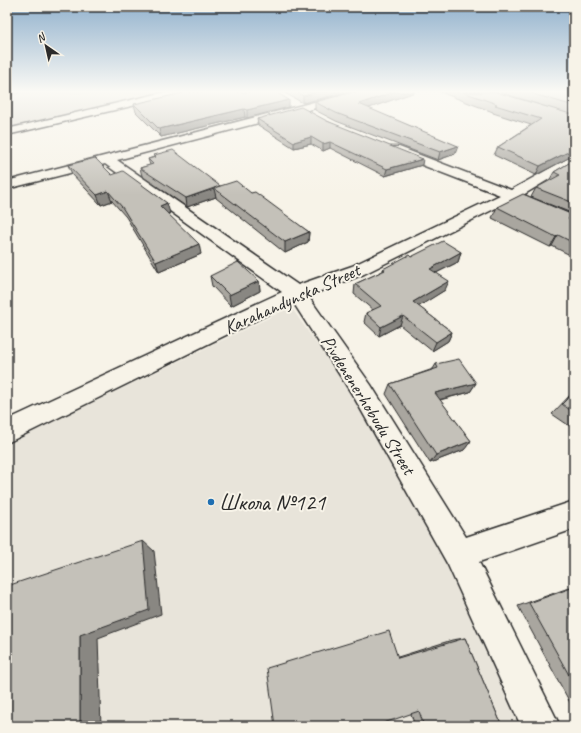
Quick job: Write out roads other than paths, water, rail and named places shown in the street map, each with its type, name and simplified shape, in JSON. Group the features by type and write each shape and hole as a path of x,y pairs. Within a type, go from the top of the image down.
{"street":[{"path":"7,132 32,126"},
{"path":"7,185 237,126"},
{"path":"382,144 512,195 574,222"},
{"name":"Pivdenenerhobudu Street","path":"107,159 296,294 363,392 459,554 541,726"},
{"name":"Karahandynska Street","path":"7,432 296,294 358,270 512,195 574,159"},
{"path":"459,554 574,515"}],"place":[{"name":"Школа №121","path":"211,502"}]}
